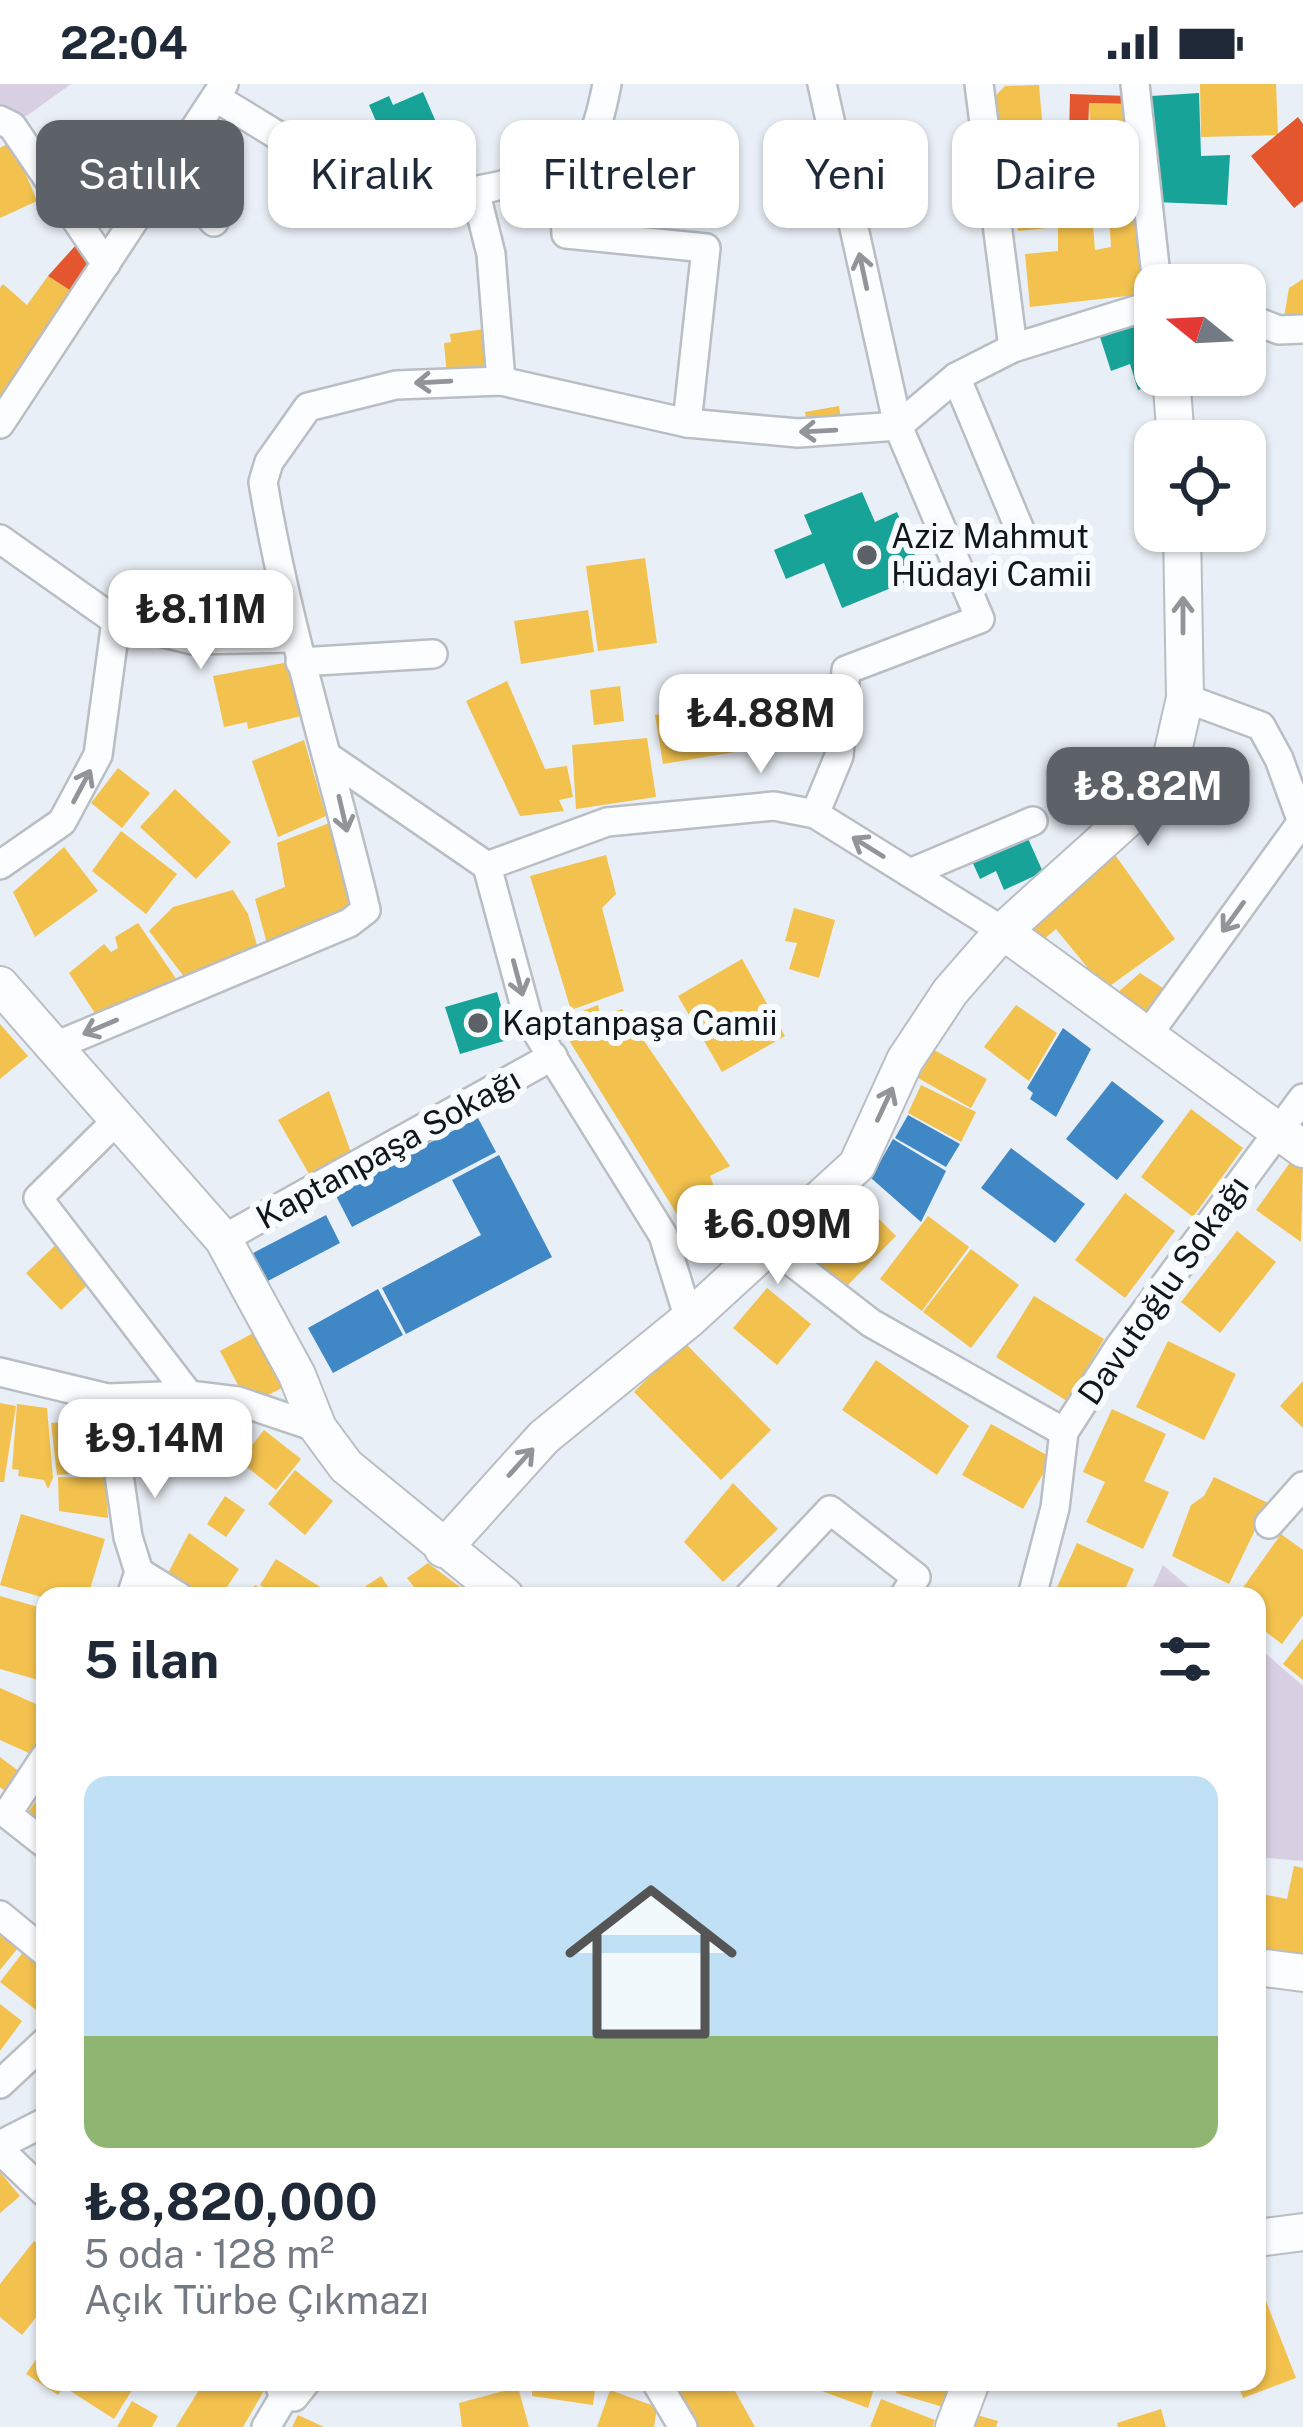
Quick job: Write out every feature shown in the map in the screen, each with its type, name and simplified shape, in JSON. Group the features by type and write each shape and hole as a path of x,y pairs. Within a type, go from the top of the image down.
{"street":[{"path":"598,120 607,84"},
{"path":"815,814 839,756 846,670 980,619 898,426 822,84"},
{"path":"979,84 1013,348"},
{"path":"1135,84 1154,264"},
{"path":"202,120 220,91 268,123"},
{"path":"0,120 12,126 106,264"},
{"path":"500,186 476,194 491,254 501,381"},
{"path":"0,424 130,228"},
{"path":"566,228 566,234 706,248 687,422"},
{"path":"52,1047 349,923 366,910 297,650 263,482 269,462 308,407 396,385 501,381 687,422 798,433 898,426 956,377 1013,348 1134,311"},
{"path":"1266,325 1303,329"},
{"path":"956,377 1020,530"},
{"path":"0,539 116,621 192,640 297,650 433,654"},
{"path":"443,1549 544,1436 689,1319 857,1165 905,1060 950,992 1003,931 1146,802 1168,773 1185,698 1182,552"},
{"path":"0,865 62,822 98,755 116,621"},
{"path":"1148,1036 1302,824 1280,759 1261,726 1185,698"},
{"path":"329,758 487,866 529,1018 663,1235 689,1319"},
{"path":"487,866 607,822 774,806 815,814 1003,931 1290,1139"},
{"path":"910,873 1033,821"},
{"path":"0,985 223,1239 297,1376 318,1428 346,1466 493,1587"},
{"name":"Kaptanpaşa Sokağı","path":"223,1239 553,1056"},
{"name":"Davutoğlu Sokağı","path":"1034,1587 1055,1508 1064,1432 1119,1347 1290,1139 1303,1098"},
{"path":"116,1120 38,1198 189,1396"},
{"path":"770,1244 871,1323 1064,1432"},
{"path":"0,1372 108,1398 189,1396 238,1401 318,1428"},
{"path":"108,1398 135,1584"},
{"path":"1269,1524 1303,1486"},
{"path":"757,1587 830,1510 916,1577 910,1587"},
{"path":"36,1770 3,1818 36,1838"},
{"path":"0,1915 36,1945"},
{"path":"1266,1967 1303,1973"},
{"path":"0,2084 36,2050"},
{"path":"36,2127 0,2147 36,2184"},
{"path":"1266,2237 1303,2232"},
{"path":"266,2427 287,2391"},
{"path":"661,2391 683,2427"},
{"path":"954,2427 968,2391"}],"shaded area":[{"path":"0,84 71,84 28,115 0,126"},
{"path":"1163,1565 1189,1587 1153,1587"},
{"path":"1266,1654 1303,1686 1303,1861 1266,1858"}],"building: Konut":[{"path":"1200,84 1276,84 1278,135 1201,137"},
{"path":"1039,85 1042,120 999,120 995,96 1005,86"},
{"path":"1089,103 1131,104 1132,120 1090,120"},
{"path":"12,141 36,201 0,218 0,148"},
{"path":"1139,221 1142,264 1134,264 1134,295 1030,307 1025,254 1058,251 1058,228 1093,228 1095,250 1111,247 1110,228 1139,228"},
{"path":"48,276 79,296 0,413 0,288 3,284 27,305"},
{"path":"1303,279 1303,321 1284,317 1289,288"},
{"path":"484,329 490,378 447,376 444,343 451,342 450,334"},
{"path":"839,406 841,419 807,425 805,412"},
{"path":"645,558 657,643 598,651 586,566"},
{"path":"588,610 594,652 521,664 514,621"},
{"path":"289,662 301,716 248,729 247,722 224,727 213,676"},
{"path":"507,681 545,769 567,766 573,797 559,800 564,811 520,816 466,701"},
{"path":"620,686 624,721 594,725 590,690"},
{"path":"758,698 765,747 663,764 655,715"},
{"path":"647,738 656,797 576,809 572,745"},
{"path":"304,740 326,816 278,837 252,761"},
{"path":"118,768 150,793 122,828 91,803"},
{"path":"175,789 231,842 196,879 140,827"},
{"path":"332,822 353,905 348,919 269,951 255,899 285,887 277,843"},
{"path":"121,831 177,874 146,914 92,871"},
{"path":"64,847 98,891 35,937 13,892"},
{"path":"1113,852 1175,939 1100,993 1078,973 1087,967 1056,929 1043,940 1027,920"},
{"path":"606,855 616,894 602,908 624,991 571,1010 530,876"},
{"path":"233,890 248,914 260,956 189,983 149,931 173,907"},
{"path":"794,908 835,920 819,978 789,969 797,943 785,941"},
{"path":"138,923 181,986 100,1021 69,973 104,944 111,952 118,948 115,937"},
{"path":"742,959 785,1036 722,1072 678,996"},
{"path":"1140,973 1163,988 1145,1015 1117,993"},
{"path":"598,1005 600,1016 622,1009 730,1166 710,1176 717,1195 683,1224 557,1021"},
{"path":"1016,1005 1057,1033 1029,1081 984,1047"},
{"path":"0,1024 28,1056 0,1079"},
{"path":"934,1050 987,1079 971,1108 918,1078"},
{"path":"921,1085 976,1112 961,1142 908,1113"},
{"path":"329,1091 353,1158 312,1179 278,1120"},
{"path":"1191,1109 1243,1148 1193,1217 1141,1177"},
{"path":"1294,1157 1303,1164 1301,1242 1256,1210"},
{"path":"853,1193 896,1236 843,1290 800,1247"},
{"path":"1125,1193 1175,1231 1125,1298 1075,1260"},
{"path":"928,1216 969,1247 922,1311 880,1279"},
{"path":"1237,1231 1276,1262 1220,1333 1181,1302"},
{"path":"61,1240 96,1277 61,1310 26,1273"},
{"path":"971,1249 1019,1285 971,1348 923,1312"},
{"path":"767,1288 811,1324 777,1365 733,1328"},
{"path":"1034,1296 1104,1339 1067,1401 996,1357"},
{"path":"255,1332 284,1387 266,1396 238,1385 220,1351"},
{"path":"1168,1341 1236,1374 1204,1440 1136,1407"},
{"path":"684,1342 771,1430 721,1480 634,1392"},
{"path":"876,1360 969,1426 937,1475 842,1410"},
{"path":"1303,1381 1303,1428 1280,1406"},
{"path":"0,1403 16,1406 4,1482 0,1482"},
{"path":"17,1404 47,1408 53,1478 48,1489 44,1480 18,1476 19,1470 12,1469"},
{"path":"1112,1409 1166,1434 1144,1481 1169,1492 1143,1549 1086,1522 1105,1482 1083,1472"},
{"path":"79,1421 82,1473 57,1475 51,1423"},
{"path":"991,1424 1052,1458 1023,1509 962,1475"},
{"path":"264,1430 301,1459 276,1490 239,1461"},
{"path":"295,1470 333,1501 305,1535 268,1504"},
{"path":"58,1477 105,1478 108,1518 59,1511"},
{"path":"1214,1477 1268,1503 1229,1584 1172,1556 1191,1505 1204,1496"},
{"path":"733,1483 778,1529 723,1582 684,1542"},
{"path":"225,1496 245,1510 226,1537 207,1524"},
{"path":"21,1514 105,1539 91,1587 36,1587 36,1595 0,1585"},
{"path":"189,1533 239,1569 227,1587 181,1587 166,1577"},
{"path":"1281,1534 1303,1550 1303,1615 1282,1644 1266,1632 1266,1587 1243,1587"},
{"path":"1077,1543 1134,1569 1126,1587 1057,1587"},
{"path":"276,1559 320,1587 263,1587 260,1585"},
{"path":"428,1563 460,1587 414,1587 407,1578"},
{"path":"381,1576 388,1587 364,1587"},
{"path":"0,1596 36,1606 36,1679 0,1669"},
{"path":"1303,1638 1303,1680 1283,1664"},
{"path":"0,1688 36,1704 36,1743 31,1754 0,1740"},
{"path":"0,1757 21,1773 6,1792 0,1787"},
{"path":"36,1801 36,1824 25,1816"},
{"path":"1294,1866 1303,1868 1303,1958 1266,1952 1266,1895 1287,1899"},
{"path":"0,1926 22,1943 0,1970"},
{"path":"24,1951 36,1960 36,2010 0,1982"},
{"path":"0,2004 22,2021 0,2051"},
{"path":"0,2172 20,2196 0,2213"},
{"path":"36,2243 36,2317 22,2335 0,2317 0,2284"},
{"path":"1266,2301 1296,2378 1266,2389"},
{"path":"36,2359 36,2381 26,2374"},
{"path":"70,2391 131,2391 114,2419"},
{"path":"198,2391 264,2391 243,2427 176,2427"},
{"path":"519,2391 529,2427 462,2427 459,2403"},
{"path":"532,2391 595,2391 593,2405 532,2396"},
{"path":"610,2391 657,2407 654,2427 597,2427"},
{"path":"680,2391 735,2391 755,2427 694,2427"},
{"path":"822,2391 873,2391 868,2408"},
{"path":"896,2391 947,2391 943,2407"},
{"path":"881,2399 935,2420 933,2427 870,2427"},
{"path":"132,2401 158,2416 152,2427 117,2427"},
{"path":"1161,2409 1166,2427 1118,2427 1117,2423"},
{"path":"963,2411 998,2421 996,2427 959,2427"},
{"path":"298,2415 324,2427 292,2427"}],"building: Ticaret":[{"path":"1070,94 1128,96 1131,104 1089,103 1089,120 1069,120"},
{"path":"1298,117 1303,124 1303,201 1294,208 1251,156"},
{"path":"75,246 95,268 79,296 48,276"}],"building: Okul":[{"path":"1063,1028 1091,1049 1056,1117 1030,1099 1033,1093 1027,1088"},
{"path":"1112,1081 1164,1121 1117,1180 1066,1139"},
{"path":"908,1115 960,1144 946,1167 895,1138"},
{"path":"478,1118 496,1152 352,1227 334,1192"},
{"path":"893,1139 946,1171 921,1222 871,1178"},
{"path":"1011,1148 1085,1204 1055,1243 981,1188"},
{"path":"499,1155 552,1257 406,1334 382,1288 481,1235 452,1180"},
{"path":"326,1215 340,1243 266,1282 251,1254"},
{"path":"378,1289 403,1335 333,1373 308,1328"}],"building: Kamu":[{"path":"423,92 435,120 375,120 369,105 389,96 393,105"},
{"path":"1199,93 1201,156 1230,155 1227,205 1154,202 1151,96"},
{"path":"1134,327 1134,377 1130,364 1111,371 1100,337"},
{"name":"Aziz Mahmut Hüdayi Camii","path":"862,492 875,522 897,512 923,575 842,608 824,563 786,579 774,550 812,534 804,515"},
{"path":"1026,834 1043,872 1004,890 996,871 980,879 971,859"},
{"name":"Kaptanpaşa Camii","path":"497,992 511,1039 460,1054 445,1007"}],"place":[{"name":"Aziz Mahmut Hüdayi Camii","path":"867,555"},
{"name":"Kaptanpaşa Camii","path":"478,1023"}]}
